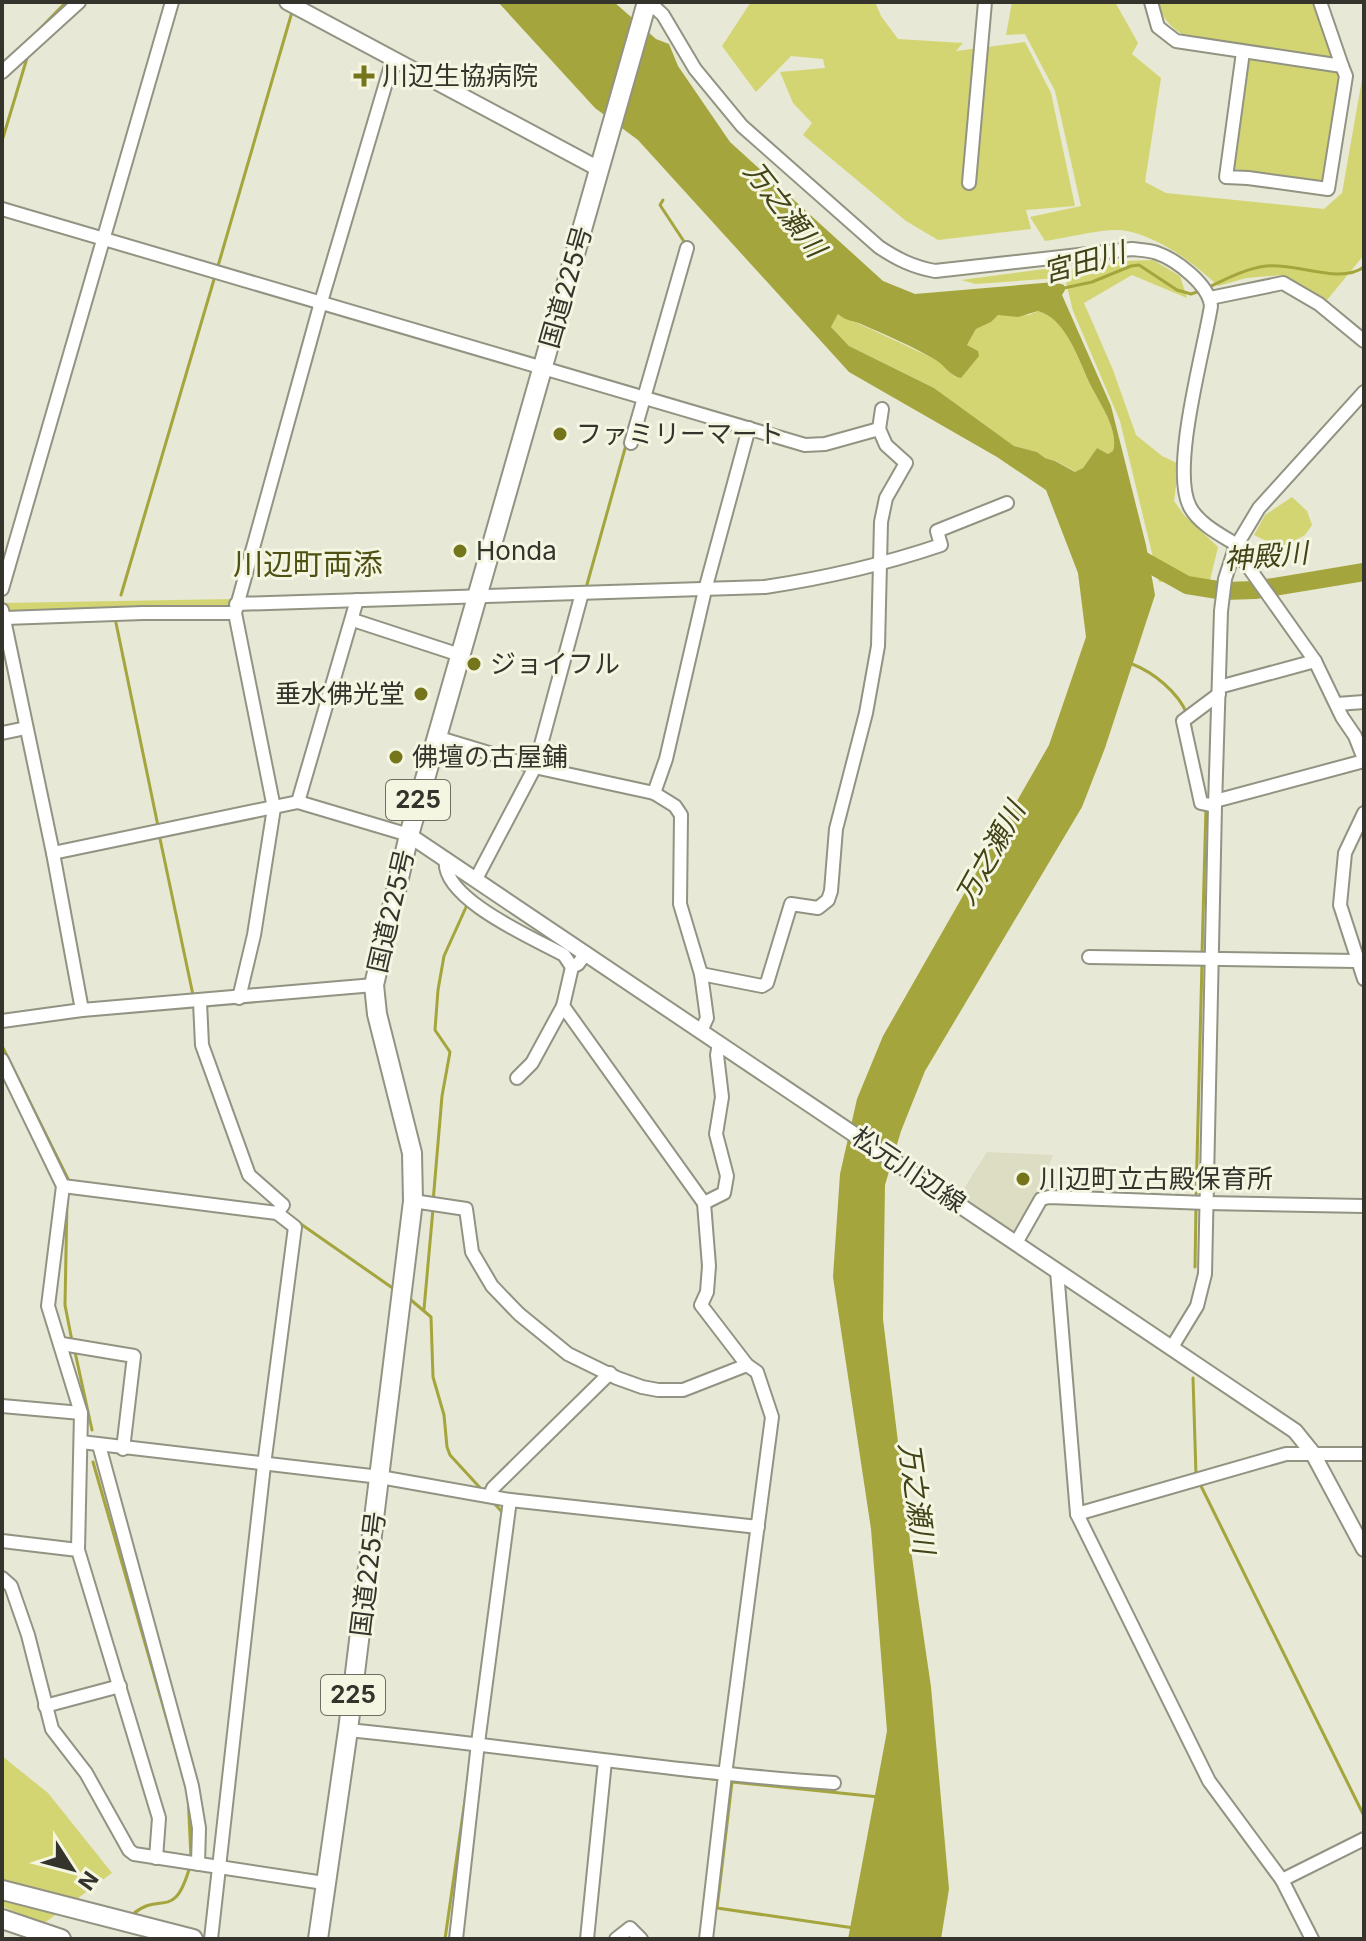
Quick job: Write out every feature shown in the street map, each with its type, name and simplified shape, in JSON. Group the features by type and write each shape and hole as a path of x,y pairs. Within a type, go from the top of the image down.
{"highway":[{"name":"国道225号","path":"315,1939 348,1730 380,1477 426,1202 377,1014 374,985 409,835 436,737 648,2"},
{"path":"2,1890 193,1939"},
{"path":"323,1892 325,1939"},
{"path":"2,1919 61,1939"},
{"path":"2,1930 28,1939"}],"main road":[{"path":"293,5 599,169"},
{"name":"松元川辺線","path":"409,835 1286,1424 1312,1452 1364,1549"}],"street":[{"path":"2,72 79,2"},
{"path":"2,589 172,2"},
{"path":"648,2 663,15 695,69 742,126 879,247 897,259 935,271 1132,249 1161,254 1182,267 1208,296 1208,324 1185,440 1186,496 1199,519 1236,547 1315,661 1355,736 1364,760 1210,804 1201,803 1183,721 1219,690 1315,661"},
{"path":"969,183 985,2"},
{"path":"1151,2 1155,20 1166,36 1184,43 1342,66"},
{"path":"1243,52 1226,177 1328,189 1346,76 1320,2"},
{"path":"239,998 254,935 274,808 235,609 393,59"},
{"path":"2,209 805,445 825,444 879,429"},
{"path":"631,443 641,396 687,248"},
{"path":"1208,296 1283,283 1319,304 1364,341"},
{"path":"1172,1347 1201,1295 1205,1274 1200,1203 1210,804 1225,579 1236,547 1259,508 1364,392"},
{"path":"701,974 762,986 767,983 791,904 818,908 828,900 831,891 836,829 875,670 879,635 878,565 886,498 906,463 886,445 879,429 882,409"},
{"path":"654,793 666,759 705,590 749,428"},
{"path":"82,1010 3,614 143,613 357,600 765,587 878,565 941,545 937,531 1007,503"},
{"path":"476,879 537,767 582,593"},
{"path":"298,802 357,600"},
{"path":"353,620 460,655"},
{"path":"1337,704 1364,702"},
{"path":"2,733 26,728"},
{"path":"436,737 537,767 654,793 675,806 681,815 680,904 701,974 707,1018 701,1031"},
{"path":"53,853 298,802 409,835"},
{"path":"1364,813 1345,853 1340,905 1364,979"},
{"path":"446,859 445,867 450,877 473,904 564,955 572,967 563,1006 532,1063 517,1078"},
{"path":"572,967 586,953"},
{"path":"1089,957 1357,961"},
{"path":"2,1021 82,1010 374,985"},
{"path":"196,1002 202,1045 249,1175 283,1205 279,1210"},
{"path":"563,1006 704,1203 709,1276 701,1305 747,1365 757,1372 772,1417 706,1939"},
{"path":"704,1203 724,1193 728,1183 716,1134 722,1097 717,1055 719,1043"},
{"path":"2,1060 63,1186 48,1306 69,1345 81,1413 78,1550 159,1818 156,1858"},
{"path":"63,1186 279,1210 295,1227 264,1465 211,1939"},
{"path":"1016,1243 1041,1199 1049,1197 1364,1206"},
{"path":"426,1202 466,1209 472,1252 492,1286 557,1347 642,1387 683,1390 747,1365"},
{"path":"1057,1271 1077,1514 1209,1781 1282,1880 1312,1939"},
{"path":"69,1345 134,1356 123,1449"},
{"path":"486,1494 610,1373"},
{"path":"2,1406 81,1413"},
{"path":"81,1442 380,1477 510,1500 758,1527"},
{"path":"99,1445 192,1786 199,1828 193,1863"},
{"path":"1077,1514 1286,1454 1364,1454"},
{"path":"456,1939 510,1500"},
{"path":"2,1541 78,1550"},
{"path":"2,1578 11,1586 28,1635 45,1706 57,1738 86,1773 129,1850 134,1854 219,1867 323,1892"},
{"path":"45,1706 120,1686"},
{"path":"348,1730 478,1743 605,1764 834,1783"},
{"path":"587,1939 605,1764"},
{"path":"1282,1880 1364,1839"},
{"path":"616,1939 630,1928 641,1939"}],"shaded area":[{"path":"751,2 875,2 898,39 963,43 956,51 1025,42 1051,93 1075,206 1026,210 1031,229 938,240 906,221 803,135 812,123 793,103 780,72 825,68 823,59 791,56 756,92 722,46"},
{"path":"1012,2 1115,2 1138,43 1132,54 1161,78 1145,182 1166,193 1324,209 1342,193 1364,68 1364,255 1327,300 1282,275 1246,278 1218,286 1173,250 1133,232 1103,231 1045,241 1030,217 1081,206 1055,91 1025,34 1006,35"},
{"path":"1158,2 1314,2 1330,53 1340,73 1324,182 1303,182 1231,168 1250,46 1207,41 1182,34 1164,16"},
{"path":"1153,260 1180,276 1187,298 1132,275 1084,303 1113,370 1136,435 1162,456 1179,464 1174,501 1184,515 1218,547 1210,580 1159,582 1120,421 1073,311 1066,282 1058,278 976,284 961,280 1060,267 1089,271 1121,261"},
{"path":"1038,311 1057,323 1071,342 1108,417 1113,435 1113,451 1108,454 1097,448 1083,468 1076,472 1037,452 1014,446 934,388 849,346 831,327 838,314 939,361 955,377 977,351 967,345 976,329 991,322 998,314 1029,315"},
{"path":"1292,497 1307,511 1312,525 1305,535 1281,548 1254,535 1265,515"},
{"path":"233,599 229,607 2,613 2,603"},
{"path":"987,1152 1053,1155 1038,1194 1016,1234 960,1195"},
{"path":"2,1756 48,1793 112,1873 43,1924 2,1906"}],"water":[{"name":"万之瀬川","path":"498,2 614,2 656,39 669,44 678,66 730,142 883,281 915,294 1055,282 1064,285 1062,295 1111,406 1146,545 1155,595 1105,748 1082,807 925,1071 901,1131 885,1185 883,1319 931,1687 949,1889 941,1939 848,1939 887,1731 871,1529 833,1277 840,1174 857,1099 883,1036 1049,745 1086,637 1078,573 1046,490 997,457 849,372 638,140 595,108","holes":["1038,311 1048,316 1071,342 1108,417 1113,435 1113,451 1108,454 1097,448 1083,468 1075,472 1037,452 1014,446 934,388 849,346 831,327 838,314 918,350 961,378 979,356 978,351 967,345 976,329 998,315 1018,317"]}],"waterway":[{"path":"33,36 66,2"},
{"path":"218,266 292,12"},
{"path":"2,141 27,58"},
{"path":"663,200 660,205 685,246"},
{"name":"宮田川","path":"1064,288 1092,282 1139,265 1177,290 1191,294 1200,291"},
{"name":"宮田川","path":"1207,288 1243,272 1266,266 1330,274 1354,272 1364,267"},
{"path":"121,595 215,276"},
{"path":"586,588 626,445"},
{"name":"神殿川","path":"1128,552 1187,585 1224,591 1255,590 1364,572"},
{"path":"115,618 158,826"},
{"path":"1132,664 1164,684 1178,698 1187,714"},
{"path":"1190,721 1193,741"},
{"path":"1202,955 1206,807"},
{"path":"159,834 193,995"},
{"path":"433,1202 442,1096 450,1052 435,1030 438,990 444,956 467,905"},
{"path":"1196,1199 1202,963"},
{"path":"2,1046 68,1179"},
{"path":"67,1201 65,1305 72,1341"},
{"path":"1195,1267 1196,1207"},
{"path":"424,1309 433,1209"},
{"path":"298,1222 394,1289"},
{"path":"411,1300 431,1317 433,1377 444,1415 450,1455 483,1491"},
{"path":"75,1352 92,1430"},
{"path":"1193,1378 1196,1475"},
{"path":"93,1462 174,1744"},
{"path":"1199,1482 1364,1816"},
{"path":"493,1502 502,1512 496,1563"},
{"path":"445,1939 469,1772"},
{"path":"664,1773 720,1780"},
{"path":"729,1781 732,1782 717,1908 854,1928"},
{"path":"732,1782 879,1797"},
{"path":"188,1794 191,1858"},
{"path":"133,1914 151,1904 172,1900 184,1883 190,1866"}],"place":[{"name":"川辺生協病院","path":"364,76"},
{"name":"ファミリーマート","path":"560,434"},
{"name":"Honda","path":"460,551"},
{"name":"ジョイフル","path":"474,664"},
{"name":"垂水佛光堂","path":"421,694"},
{"name":"佛壇の古屋鋪","path":"396,757"},
{"name":"川辺町立古殿保育所","path":"1023,1179"}],"district":[{"name":"川辺町両添","path":"308,565"}]}
